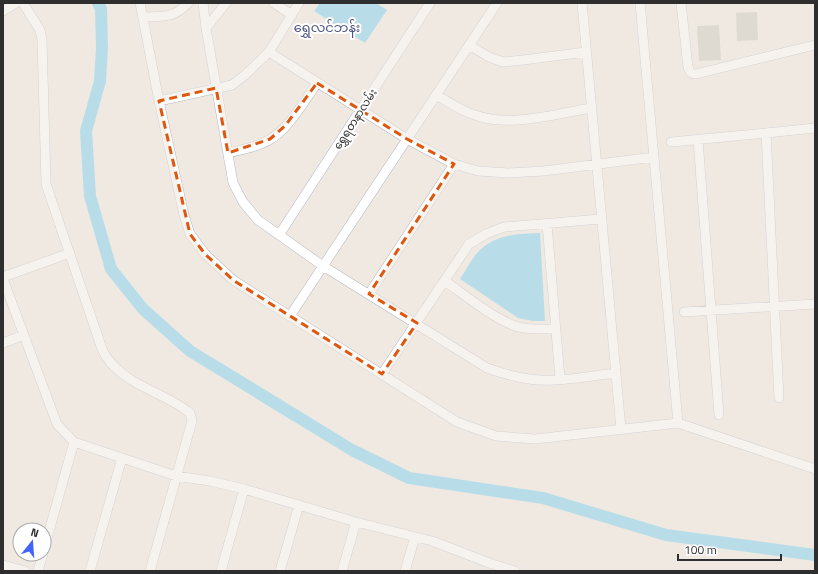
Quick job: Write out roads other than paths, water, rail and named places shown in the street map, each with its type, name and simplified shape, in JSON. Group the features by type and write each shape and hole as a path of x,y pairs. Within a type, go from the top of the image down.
{"street":[{"path":"3,11 16,3"},
{"path":"23,3 40,30 42,38 46,184 102,350 112,365 145,388 183,407 190,413 192,421 150,571"},
{"path":"140,3 159,102 184,215 190,234 205,254 233,280 458,422 496,436 535,440 678,423 815,469"},
{"path":"143,17 176,14 188,3"},
{"path":"203,3 233,183 243,202 258,220 323,266 417,323 486,368 508,376 531,380 616,374"},
{"path":"206,28 226,3"},
{"path":"274,3 292,15"},
{"path":"159,102 232,85 269,52 299,3"},
{"name":"ရွှေရတနာလမ်း","path":"279,236 430,3"},
{"path":"290,316 497,3"},
{"path":"582,3 621,429"},
{"path":"640,3 678,423"},
{"path":"681,3 688,67 692,74 815,45"},
{"path":"470,45 489,57 503,62 586,52"},
{"path":"269,52 407,139 454,164 478,171 508,173 544,171 654,157"},
{"path":"228,154 250,148 270,139 286,126 317,83"},
{"path":"436,95 475,116 501,121 527,119 592,108"},
{"path":"671,142 815,128"},
{"path":"766,133 779,398"},
{"path":"698,140 719,415"},
{"path":"369,294 454,164"},
{"path":"382,374 469,244 486,234 504,228 601,219"},
{"path":"547,224 554,329 560,379"},
{"path":"70,254 3,278 57,424 74,442 176,476 210,481 244,489 356,522 432,541 492,564 515,571"},
{"path":"445,281 498,317 518,326 535,330 554,329"},
{"path":"684,312 774,308 815,304"},
{"path":"3,343 24,335"},
{"path":"52,522 74,442"},
{"path":"90,571 122,458"},
{"path":"221,571 244,489"},
{"path":"280,571 298,505"},
{"path":"342,571 356,522"},
{"path":"405,571 415,537"},
{"path":"3,565 25,571"}],"water":[{"path":"320,3 376,3 387,10 365,43 314,11"},
{"path":"540,233 545,321 533,321 518,318 460,279 476,254 486,245 508,236"}],"waterway":[{"path":"98,3 101,9 102,48 100,81 86,131 90,196 111,269 143,309 190,351 352,450 409,478 543,498 666,535 815,555"}],"district":[{"name":"ရွှေလင်ဘန်း","path":"327,27"}]}
